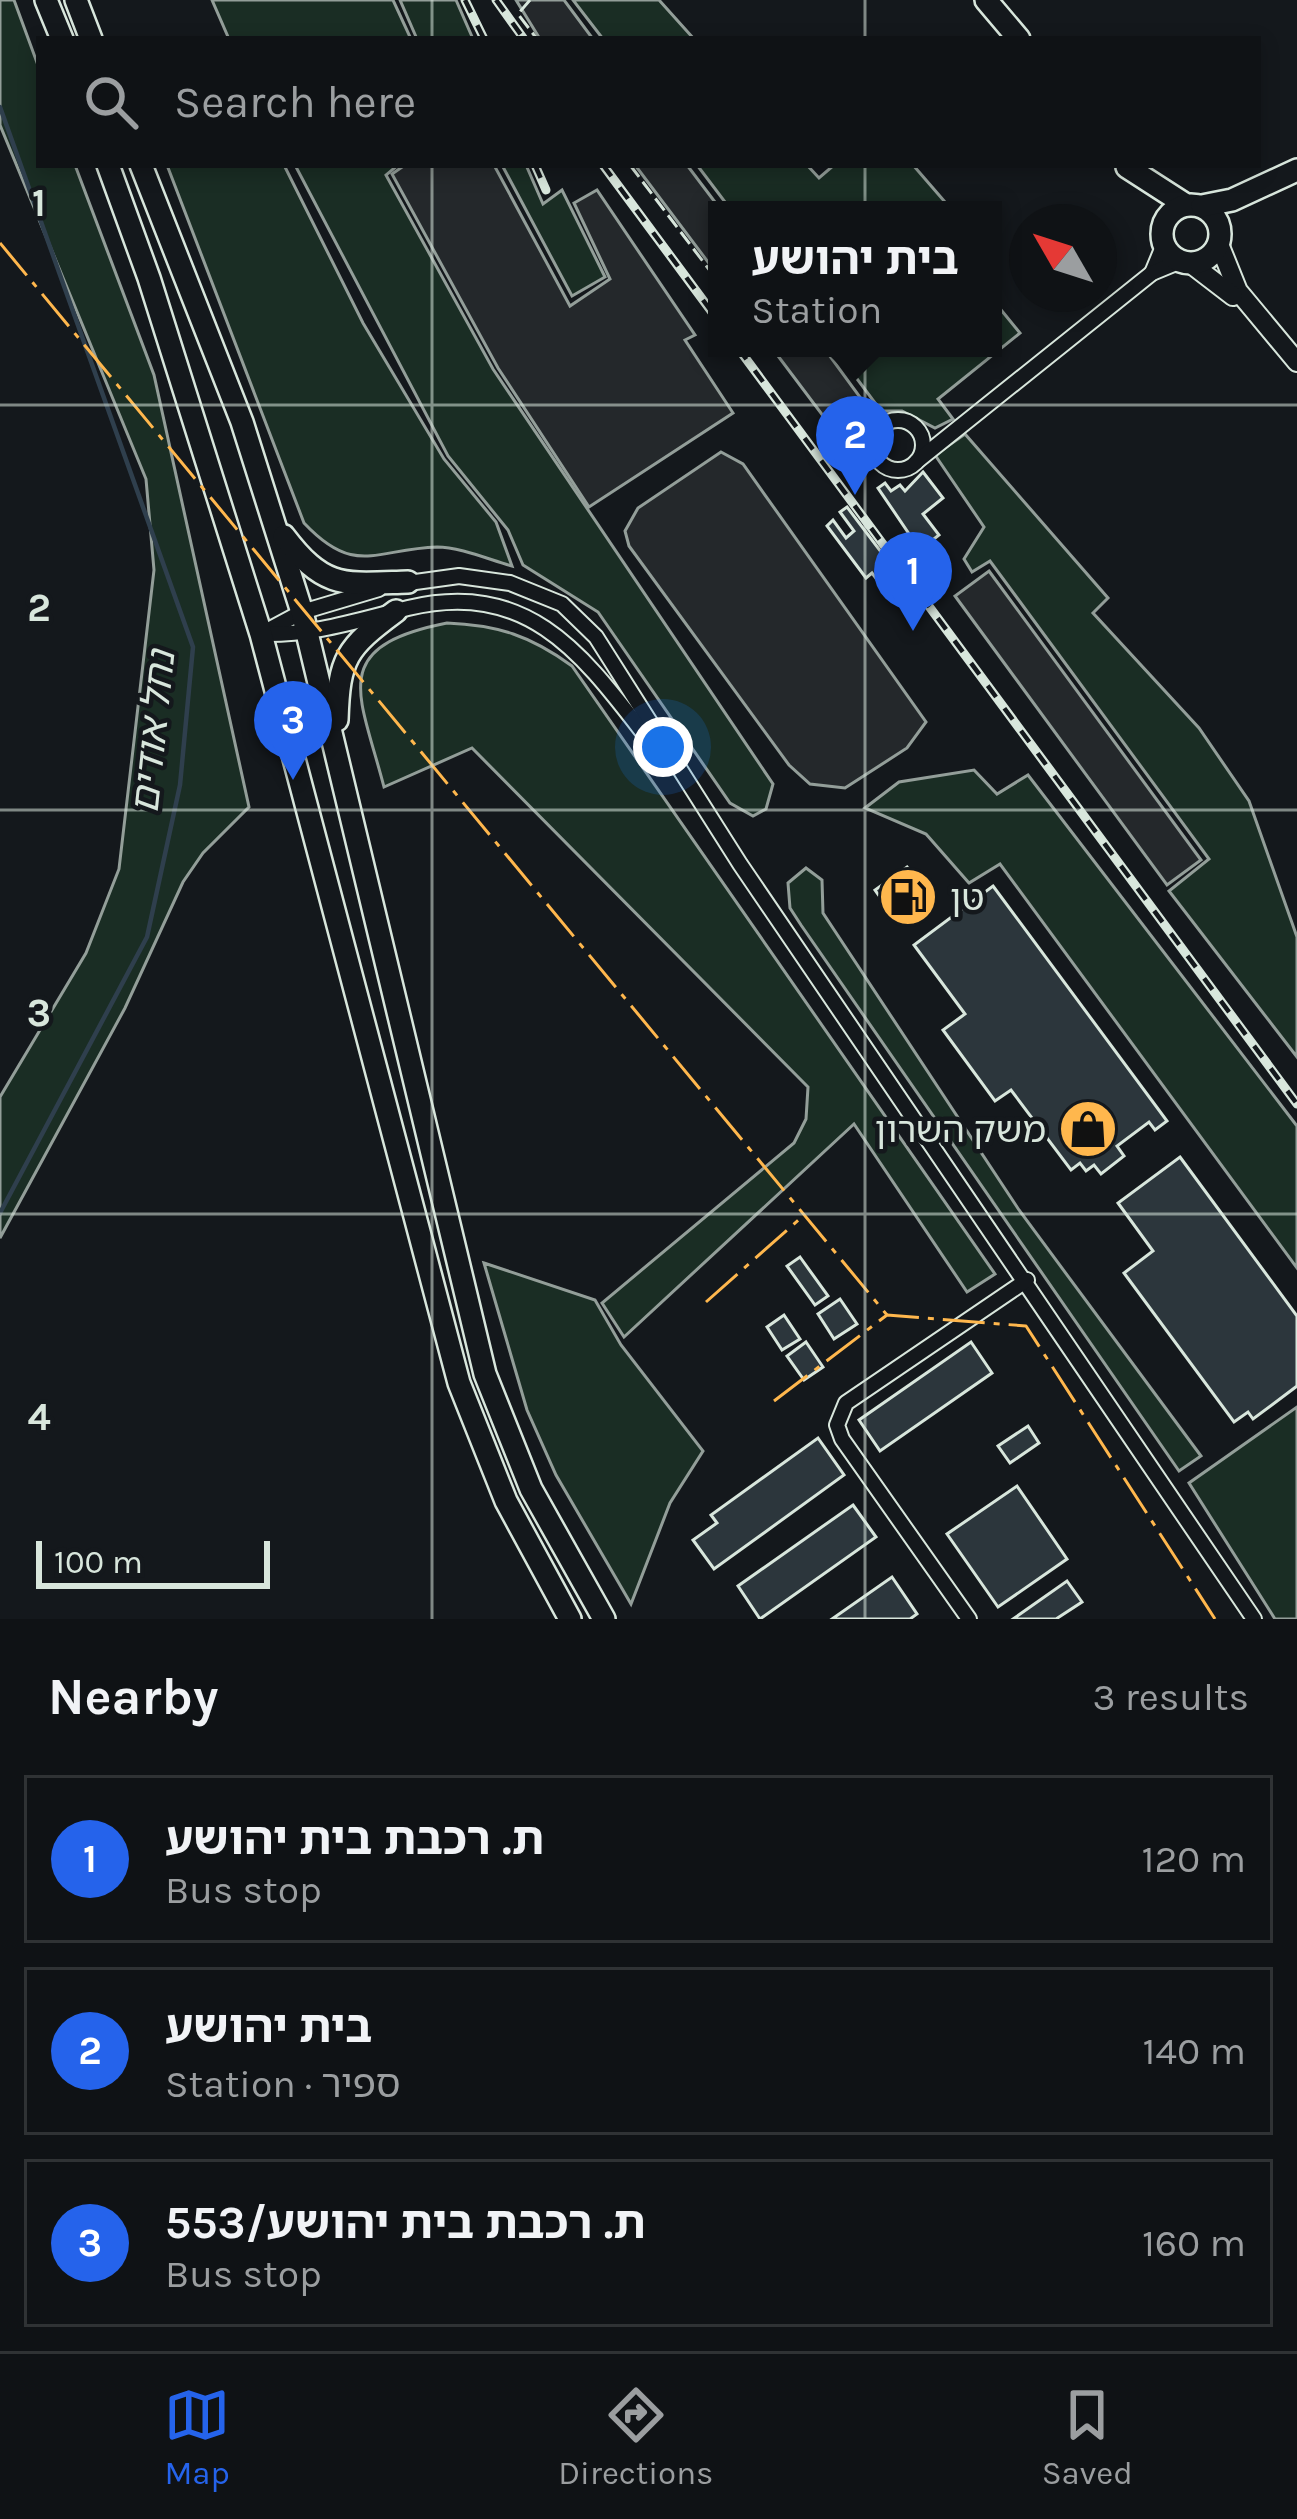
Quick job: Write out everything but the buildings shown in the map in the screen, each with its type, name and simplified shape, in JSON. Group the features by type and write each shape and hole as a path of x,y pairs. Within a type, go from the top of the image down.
{"main road":[{"path":"46,0 61,36"},
{"path":"76,0 90,36"},
{"path":"986,0 1016,36"},
{"path":"109,168 149,278 261,634 353,966 454,1366 506,1501 570,1619"},
{"path":"142,168 242,422 302,612 481,1358 531,1489 604,1619"},
{"path":"1127,168 1164,234 1186,262 1209,257 1262,189"},
{"path":"1129,168 1217,219 1220,239"},
{"path":"1164,234 1194,206 1262,189 1297,170"},
{"path":"276,526 307,566 332,582 408,582"},
{"path":"336,751 342,662 361,637 396,611"}],"street":[{"path":"1152,273 1164,234"},
{"path":"1220,239 1227,274 1297,362"},
{"path":"958,428 934,436 920,433 908,422 892,422 878,431 877,458 888,468 903,470 916,462 1152,273 1186,262 1259,319"},
{"path":"916,462 923,449 920,433"},
{"path":"261,634 302,612 408,582 483,578 562,604 622,673 693,795"},
{"path":"261,634 308,635 440,602 480,603 548,626 593,671 693,795 1254,1619"},
{"path":"969,1619 842,1439 838,1418 846,1403 1027,1280"}],"green space":[{"path":"0,0 14,0 36,60 36,168 76,168 154,375 249,807 203,853 183,882 125,1008 0,1238 0,1097 86,953 119,869 154,570 146,479 0,125"},
{"path":"212,0 393,0 410,36 228,36"},
{"path":"400,0 456,0 472,36 416,36"},
{"path":"573,0 659,0 691,36 601,36"},
{"path":"168,168 286,168 363,323 444,459 496,522 512,566 437,547 352,555 322,540 304,523"},
{"path":"297,168 394,168 386,175 493,369 773,784 766,809 753,816 730,803 598,612 523,565 508,530 448,456"},
{"path":"504,168 527,168 543,204 562,190 605,277 572,296"},
{"path":"699,168 810,168 819,178 831,168 916,168 944,201 724,201"},
{"path":"1002,311 1020,333 1002,347"},
{"path":"841,357 990,357 938,399 953,419 935,428 902,411 881,411"},
{"path":"965,434 1108,598 1093,613 1199,728 1249,801 1297,937 1297,1057 1169,891 1209,859 990,561 972,572 964,559 984,527 935,455"},
{"path":"447,623 513,634 572,666 995,1274 967,1292 854,1124 624,1337 602,1303 794,1143 806,1119 808,1087 472,748 384,787 361,701 361,679 368,661 383,646"},
{"path":"974,770 997,794 1028,775 1297,1126 1297,1268 1000,864 969,883 926,834 865,808 899,782"},
{"path":"806,868 822,880 823,913 1019,1210 1201,1456 1179,1471 790,908 788,883"},
{"path":"484,1263 595,1300 621,1345 703,1451 670,1503 631,1604 556,1475 527,1410"},
{"path":"1297,1407 1297,1619 1275,1619 1189,1483"}],"shaded area":[{"path":"516,0 564,0 591,36 538,36"},
{"path":"401,168 496,168 570,306 610,279 574,203 597,190 695,335 685,340 733,413 589,507 498,368 392,174"},
{"path":"637,168 689,168 714,201 708,201 708,262"},
{"path":"779,357 831,357 876,419 868,445 871,461 863,469"},
{"path":"721,452 743,464 926,722 907,748 845,788 810,784 789,765 629,546 625,531 638,508"},
{"path":"989,571 1201,860 1167,885 955,596"}],"waterway":[{"name":"נחל אודים","path":"0,107 193,647 180,785 147,937 0,1213"}],"railway":[{"path":"465,0 483,36"},
{"path":"496,0 522,36"},
{"path":"536,168 546,190"},
{"path":"605,168 708,307"},
{"path":"745,357 1297,1104"}],"fence":[{"path":"530,0 518,14 535,36"},
{"path":"632,168 708,268"}],"power":[{"path":"0,243 887,1315"},
{"path":"706,1302 803,1216"},
{"path":"774,1401 887,1315 1026,1326 1215,1619"}],"place":[{"name":"בית יהושע","path":"855,495"},
{"name":"ת. רכבת בית יהושע","path":"913,631"},
{"name":"ת. רכבת בית יהושע/553","path":"293,780"},
{"name":"טן","path":"908,897"},
{"name":"משק השרון","path":"1088,1129"}]}
